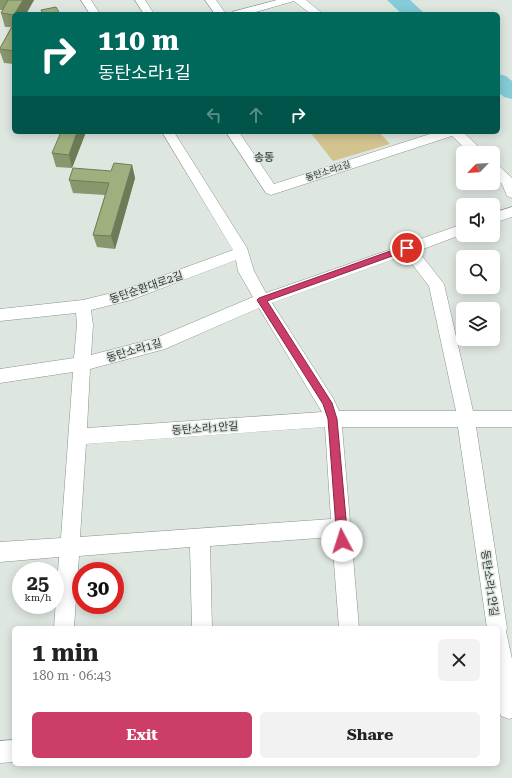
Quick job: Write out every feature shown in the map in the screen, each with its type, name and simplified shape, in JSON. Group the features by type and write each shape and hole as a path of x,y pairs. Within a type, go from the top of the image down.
{"street":[{"path":"86,0 94,12"},
{"path":"140,0 149,12"},
{"path":"210,0 219,12"},
{"path":"244,12 290,0"},
{"path":"299,0 315,12"},
{"path":"169,134 242,252 246,271 262,300 327,403 333,419 350,626"},
{"name":"동탄소라2길","path":"238,134 271,190 444,134"},
{"path":"457,134 470,146"},
{"path":"500,175 508,182 512,193"},
{"path":"500,216 512,212"},
{"name":"동탄소라1길","path":"0,376 82,364 159,344 262,300 456,230"},
{"name":"동탄소라1안길","path":"407,248 436,284 466,419 497,626"},
{"name":"동탄순환대로2길","path":"0,315 83,306 126,296 242,252"},
{"path":"64,626 85,325 83,306"},
{"name":"동탄소라1안길","path":"77,437 333,419 512,419"},
{"path":"0,552 341,527"},
{"path":"200,537 202,626"},
{"path":"500,655 506,708"},
{"path":"0,752 12,751"}],"shaded area":[{"path":"312,134 381,134 390,144 333,161"}],"building":[{"path":"8,0 23,0 16,12 12,12 12,15 1,13"},
{"path":"56,7 59,12 42,12 41,10"},
{"path":"12,27 12,51 0,48"},
{"path":"60,134 76,134 69,155 52,153"},
{"path":"114,163 132,165 111,236 93,235 109,183 69,180 73,168 111,171"}],"waterway":[{"path":"397,0 412,12"},
{"path":"500,83 512,92"}],"district":[{"name":"송동","path":"264,157"}],"route":[{"path":"342,541 333,419 327,403 262,300 407,248"}]}
